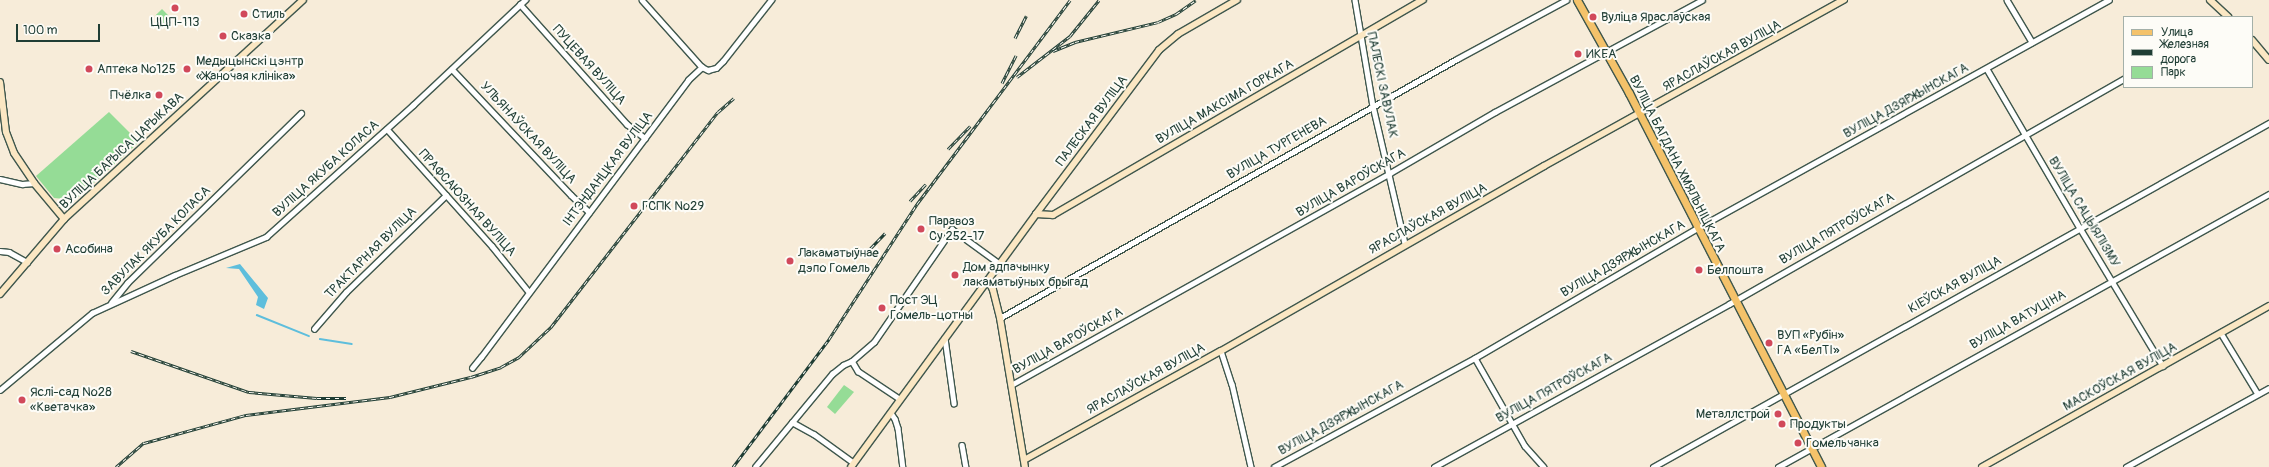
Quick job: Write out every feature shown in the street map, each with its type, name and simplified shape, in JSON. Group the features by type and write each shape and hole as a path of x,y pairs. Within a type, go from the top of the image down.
{"main road":[{"name":"ВУЛІЦА БАГДАНА ХМЯЛЬНІЦКАГА","path":"1577,0 1639,114 1734,301 1821,467"}],"street":[{"name":"ВУЛІЦА БАРЫСА ЦАРЫКАВА","path":"0,294 64,219 303,0"},
{"name":"ВУЛІЦА ЯКУБА КОЛАСА","path":"110,305 266,237 387,129 525,0"},
{"path":"642,0 702,67 708,70 716,68 723,61 771,0"},
{"name":"ПАЛЕСКАЯ ВУЛІЦА","path":"853,465 1036,214 1162,47 1178,34 1237,0"},
{"name":"ПАЛЕСКІ ЗАВУЛАК","path":"1355,0 1373,106 1390,173 1405,244"},
{"name":"ВУЛІЦА МАКСІМА ГОРКАГА","path":"1036,214 1053,215 1423,0"},
{"name":"ВУЛІЦА ТУРГЕНЕВА","path":"1000,318 1373,106 1566,0"},
{"name":"ВУЛІЦА ВАРОЎСКАГА","path":"1011,385 1390,173 1495,112 1702,0"},
{"name":"ЯРАСЛАЎСКАЯ ВУЛІЦА","path":"1024,460 1221,351 1405,244 1844,0"},
{"path":"2007,0 2032,42"},
{"name":"ВУЛІЦА ДЗЯРЖЫНСКАГА","path":"1274,467 1475,358 1697,229 1987,69 2108,0"},
{"path":"2210,0 2227,16"},
{"name":"ПУЦЕВАЯ ВУЛІЦА","path":"520,4 627,124 645,138"},
{"path":"2253,41 2269,60"},
{"name":"ІНТЭНДАНЦКАЯ ВУЛІЦА","path":"472,368 482,357 688,80 702,67"},
{"name":"УЛЬЯНАЎСКАЯ ВУЛІЦА","path":"452,69 570,195 589,212"},
{"name":"ВУЛІЦА САЦЫЯЛІЗМУ","path":"1987,69 2163,366"},
{"name":"ВУЛІЦА ПЯТРОЎСКАГА","path":"1434,467 1734,301 2123,80"},
{"path":"0,82 3,132 14,153 34,183 64,219"},
{"name":"ЗАВУЛАК ЯКУБА КОЛАСА","path":"0,390 92,314 110,305 128,283 301,113"},
{"name":"КІЕЎСКАЯ ВУЛІЦА","path":"1653,467 2269,123"},
{"name":"ПРАФСАЮЗНАЯ ВУЛІЦА","path":"387,129 492,246 529,292"},
{"path":"0,179 22,184 34,183"},
{"name":"ВУЛІЦА ВАТУЦІНА","path":"1778,467 2269,194"},
{"name":"ТРАКТАРНАЯ ВУЛІЦА","path":"314,329 346,292 446,195"},
{"path":"755,467 832,374 843,365 852,361 874,342 952,228 1000,264"},
{"path":"0,250 9,252 27,262"},
{"path":"988,280 993,290 1000,318 1025,467"},
{"name":"МАСКОЎСКАЯ ВУЛІЦА","path":"1982,467 2269,306"},
{"path":"2221,333 2258,394"},
{"path":"946,338 954,403"},
{"path":"1221,351 1232,384 1251,467"},
{"path":"1475,358 1511,424 1525,446 1544,467"},
{"path":"852,361 858,371 900,399"},
{"path":"2126,467 2269,388"},
{"path":"891,413 896,419 903,467"},
{"path":"792,422 814,434 853,465"},
{"path":"962,445 966,467"}],"green space":[{"path":"162,9 172,19 166,25 156,15"},
{"path":"109,112 139,142 75,200 54,198 36,176"},
{"path":"844,385 854,392 835,414 827,407"}],"water":[{"path":"240,264 268,298 264,309 256,305 258,297 239,269 226,268"}],"waterway":[{"path":"257,315 309,336"},
{"path":"320,339 352,344"}],"railway":[{"path":"733,467 829,339 917,204 1070,0"},
{"path":"1017,77 1070,36 1099,0"},
{"path":"1053,51 1075,42 1158,22 1176,14 1196,0"},
{"path":"1015,38 1026,16"},
{"path":"1002,83 1016,55"},
{"path":"116,467 144,443 246,415 390,397 471,377 501,367 519,357 551,327 718,112 734,98"},
{"path":"948,149 970,126"},
{"path":"910,201 926,184"},
{"path":"865,254 885,233"},
{"path":"131,351 249,392 317,398 346,398"}],"place":[{"name":"ЦЦП-113","path":"175,8"},
{"name":"Стиль","path":"244,14"},
{"name":"Вуліца Яраслаўская","path":"1593,17"},
{"name":"Сказка","path":"223,36"},
{"name":"ИКЕА","path":"1578,54"},
{"name":"Аптека №125","path":"89,69"},
{"name":"Медыцынскі цэнтр «Жаночая клініка»","path":"187,69"},
{"name":"Пчёлка","path":"159,95"},
{"name":"ГСПК №29","path":"634,206"},
{"name":"Паравоз Су 252-17","path":"921,229"},
{"name":"Асобина","path":"57,249"},
{"name":"Лакаматыўнае дэпо Гомель","path":"790,261"},
{"name":"Белпошта","path":"1699,270"},
{"name":"Дом адпачынку лакаматыўных брыгад","path":"955,275"},
{"name":"Пост ЭЦ Гомель-цотны","path":"882,308"},
{"name":"ВУП «Рубін» ГА «БелТІ»","path":"1769,343"},
{"name":"Яслі-сад №28 «Кветачка»","path":"22,400"},
{"name":"Металлстрой","path":"1778,414"},
{"name":"Продукты","path":"1782,424"},
{"name":"Гомельчанка","path":"1798,443"}]}
